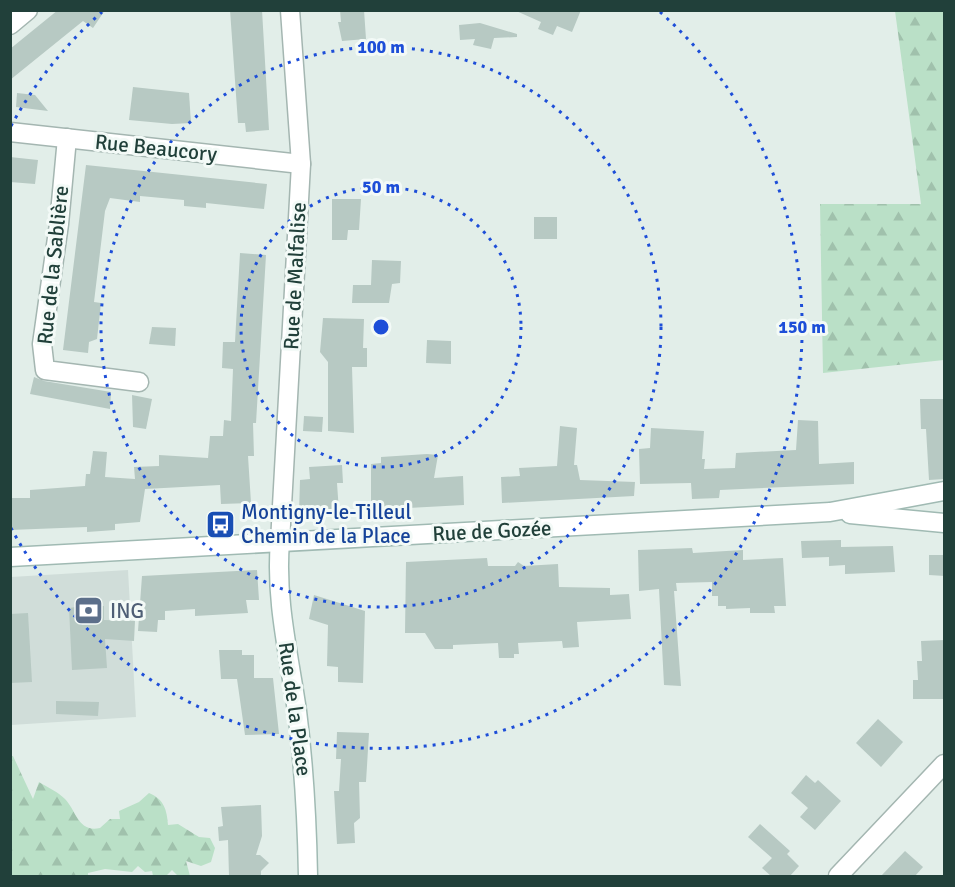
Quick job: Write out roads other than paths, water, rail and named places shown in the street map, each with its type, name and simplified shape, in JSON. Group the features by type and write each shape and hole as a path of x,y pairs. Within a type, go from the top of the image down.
{"main road":[{"path":"10,25 28,10"},
{"name":"Rue de Malfalise","path":"280,542 301,164 290,10"},
{"name":"Rue Beaucory","path":"10,132 301,164"},
{"name":"Rue de la Sablière","path":"67,138 59,224 42,344 45,370 139,382"},
{"name":"Rue de Gozée","path":"10,557 831,512 945,491"},
{"name":"Rue de Gozée","path":"831,512 945,523"},
{"name":"Rue de la Place","path":"280,542 277,571 305,781 308,876"},
{"path":"838,876 945,765"}],"place":[{"name":"Montigny-le-Tilleul Chemin de la Place","path":"220,524"},
{"name":"ING","path":"89,611"}]}
